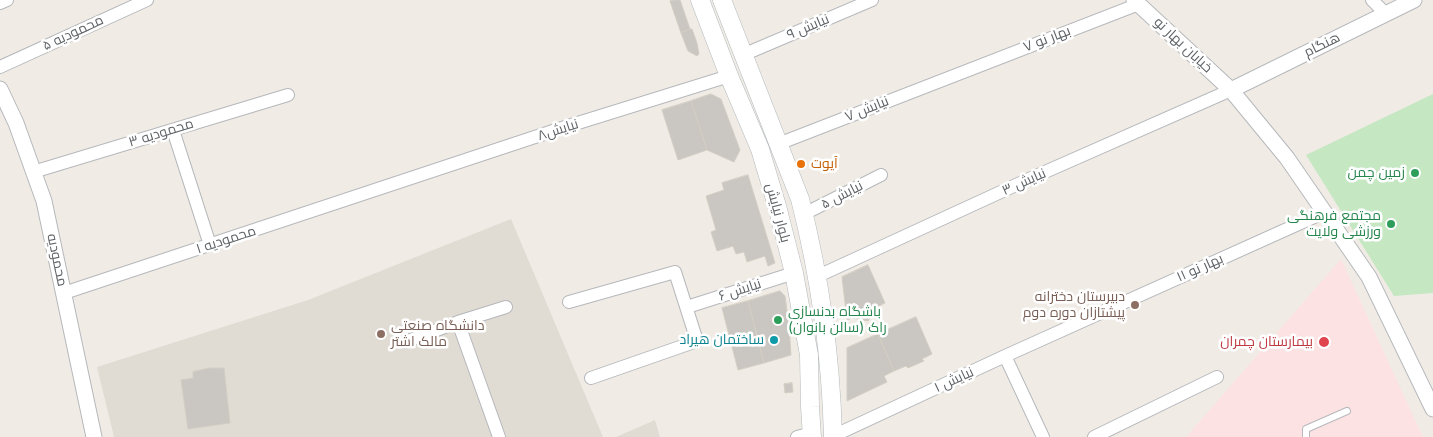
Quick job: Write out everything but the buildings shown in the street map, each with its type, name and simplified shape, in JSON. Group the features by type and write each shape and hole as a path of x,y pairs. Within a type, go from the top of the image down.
{"main road":[{"name":"بلوار نیایش","path":"700,0 760,149 794,273 809,356 810,407 807,436"},
{"name":"بلوار نیایش","path":"722,0 800,199 804,214 818,276 828,354 833,436"}],"street":[{"path":"0,3 7,0"},
{"name":"۵ محمودیه","path":"0,67 146,0"},
{"name":"نیایش ۹","path":"744,54 872,0"},
{"path":"1372,0 1386,14"},
{"name":"هنگام","path":"1231,90 1414,0"},
{"name":"۷ بهار نو","path":"956,74 1137,2"},
{"name":"خیابان بهار نو","path":"1137,2 1231,90 1288,158 1369,277 1433,409"},
{"name":"نیایش ۷","path":"778,144 956,74"},
{"name":"نیایش۸","path":"387,186 556,130 729,76"},
{"name":"محمودیه","path":"0,89 16,123 44,202 94,437"},
{"name":"نیایش ۳","path":"818,276 1029,179 1231,90"},
{"name":"۳ محمودیه","path":"33,172 288,95"},
{"path":"173,130 210,245"},
{"name":"نیایش ۵","path":"804,214 881,175"},
{"name":"۱ محمودیه","path":"64,293 387,186"},
{"name":"۱۱ بهار نو","path":"1075,324 1325,212"},
{"path":"569,302 675,272 697,341 591,378"},
{"name":"نیایش ۶","path":"686,308 794,273"},
{"path":"405,342 458,322 506,308"},
{"path":"458,322 499,437"},
{"name":"نیایش ۱","path":"833,436 1075,324"},
{"path":"1005,356 1043,437"},
{"path":"1094,437 1217,377"}],"lane":[{"path":"1306,437 1306,428 1347,411"}],"shaded area":[{"name":"دانشگاه صنعتی مالک اشتر","path":"511,219 603,437 114,437 97,367 308,300"},
{"name":"بیمارستان چمران","path":"1341,259 1423,437 1186,437"},
{"path":"655,420 660,437 616,437"}],"green space":[{"name":"مجتمع فرهنگی ورزشی ولایت","path":"1433,94 1433,293 1394,296 1306,155"}],"place":[{"name":"آیوت","path":"801,164"},
{"name":"زمین چمن","path":"1415,173"},
{"name":"مجتمع فرهنگی ورزشی ولایت","path":"1391,224"},
{"name":"دبیرستان دخترانه پیشتازان دوره دوم","path":"1135,305"},
{"name":"باشگاه بدنسازی راک (سالن بانوان)","path":"778,320"},
{"name":"دانشگاه صنعتی مالک اشتر","path":"381,334"},
{"name":"ساختمان هیراد","path":"774,340"},
{"name":"بیمارستان چمران","path":"1324,342"}]}
